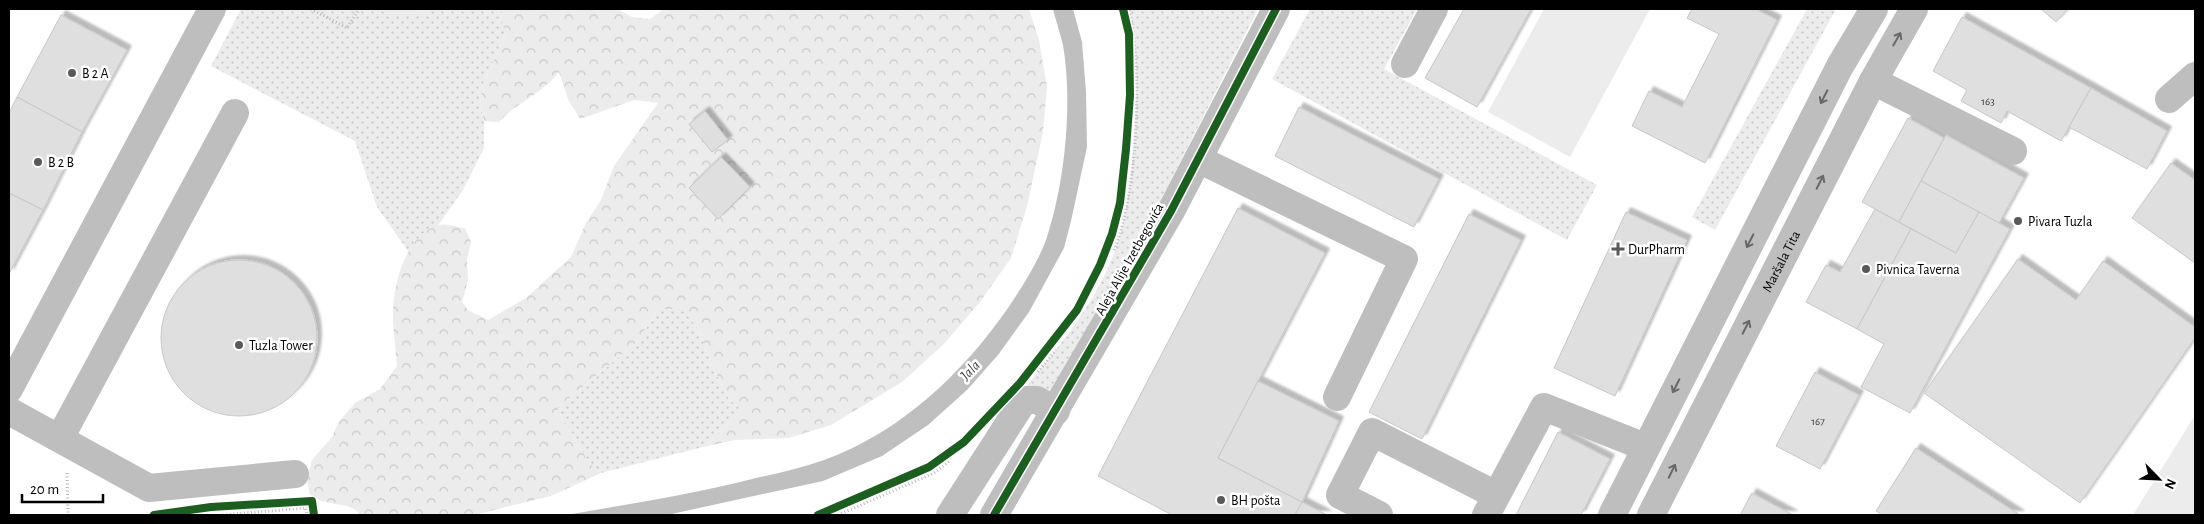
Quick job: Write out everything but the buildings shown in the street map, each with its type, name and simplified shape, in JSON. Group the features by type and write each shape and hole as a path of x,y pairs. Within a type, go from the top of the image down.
{"main road":[{"path":"9,389 212,9"},
{"name":"Aleja Alije Izetbegovića","path":"1002,513 1056,410 1166,219 1276,9"},
{"path":"1405,64 1434,9"},
{"path":"1612,515 1840,66 1874,9"},
{"name":"Maršala Tita","path":"1651,515 1873,81 1914,9"},
{"path":"1840,66 2013,151"},
{"path":"2169,98 2195,76"},
{"path":"60,438 235,113"},
{"path":"1198,159 1404,259 1337,397"},
{"path":"950,515 1024,400 1037,400 1056,410"},
{"path":"1379,515 1340,495 1372,432 1491,505 1544,407 1645,447"},
{"path":"9,411 149,488 296,474"}],"path":[{"path":"311,9 347,28 360,9"},
{"path":"1110,251 1120,203 1130,95 1129,34 1123,9"},
{"path":"1110,251 1120,236 1127,204 1134,140 1137,94 1135,41 1129,9"},
{"path":"1034,371 1056,338"},
{"path":"1034,371 1057,349"},
{"path":"837,514 952,455"},
{"path":"67,466 68,515"},
{"path":"220,507 312,501 314,515"},
{"path":"223,515 306,508 307,515"}],"green space":[{"path":"241,9 504,9 501,15 505,35 483,84 480,104 484,121 484,148 463,190 439,224 423,235 408,251 377,207 355,141 211,66"},
{"path":"377,9 437,9 423,14 407,16 391,14"},
{"path":"504,9 617,9 632,17 650,19 664,9 1029,9 1039,40 1047,87 1043,132 1027,206 1011,258 980,302 944,344 902,382 831,425 789,438 735,440 703,447 742,410 729,399 711,363 698,329 683,309 658,309 638,341 557,408 589,463 601,473 551,496 474,515 360,515 353,508 322,501 310,495 307,480 312,460 332,437 338,423 355,403 380,389 397,366 393,322 394,297 396,284 410,248 427,231 438,225 465,228 471,242 467,260 468,280 462,302 468,310 488,320 526,298 571,257 586,223 601,200 614,166 658,103 634,100 580,119 568,99 559,72 545,87 499,122 484,121 480,104 483,84 505,35 501,15"},
{"path":"1129,9 1258,9 1167,188 1048,401 1025,388 1081,316 1104,276 1120,234 1129,192 1134,136 1136,65"},
{"path":"1310,9 1417,9 1384,69 1597,185 1567,240 1272,79"},
{"path":"1544,9 1650,9 1570,157 1488,112"},
{"path":"1807,9 1836,9 1715,230 1692,217"},
{"path":"683,308 698,329 711,363 729,399 742,410 703,447 601,473 589,463 557,408 638,341 658,309"},
{"path":"2195,415 2195,515 2133,515"}],"water":[{"name":"Jala","path":"1053,9 1073,9 1082,42 1086,92 1087,147 1071,221 1064,248 1029,312 998,355 967,390 928,425 882,456 823,481 667,515 566,515 709,489 824,460 879,434 904,417 950,378 971,356 1019,292 1034,267 1053,218 1065,143 1067,92 1063,45"}],"cycle path":[{"path":"818,515 929,467 964,442 1020,383 1077,310 1100,265 1112,234 1120,203 1130,95 1129,34 1123,9"},
{"path":"994,515 1171,211 1276,9"},
{"path":"154,515 211,507 312,501 314,515"}],"place":[{"name":"B 2 A","path":"72,73"},
{"name":"B 2 B","path":"38,162"},
{"name":"Pivara Tuzla","path":"2018,221"},
{"name":"DurPharm","path":"1618,249"},
{"name":"Pivnica Taverna","path":"1866,269"},
{"name":"Tuzla Tower","path":"239,345"},
{"name":"BH pošta","path":"1221,500"}]}
